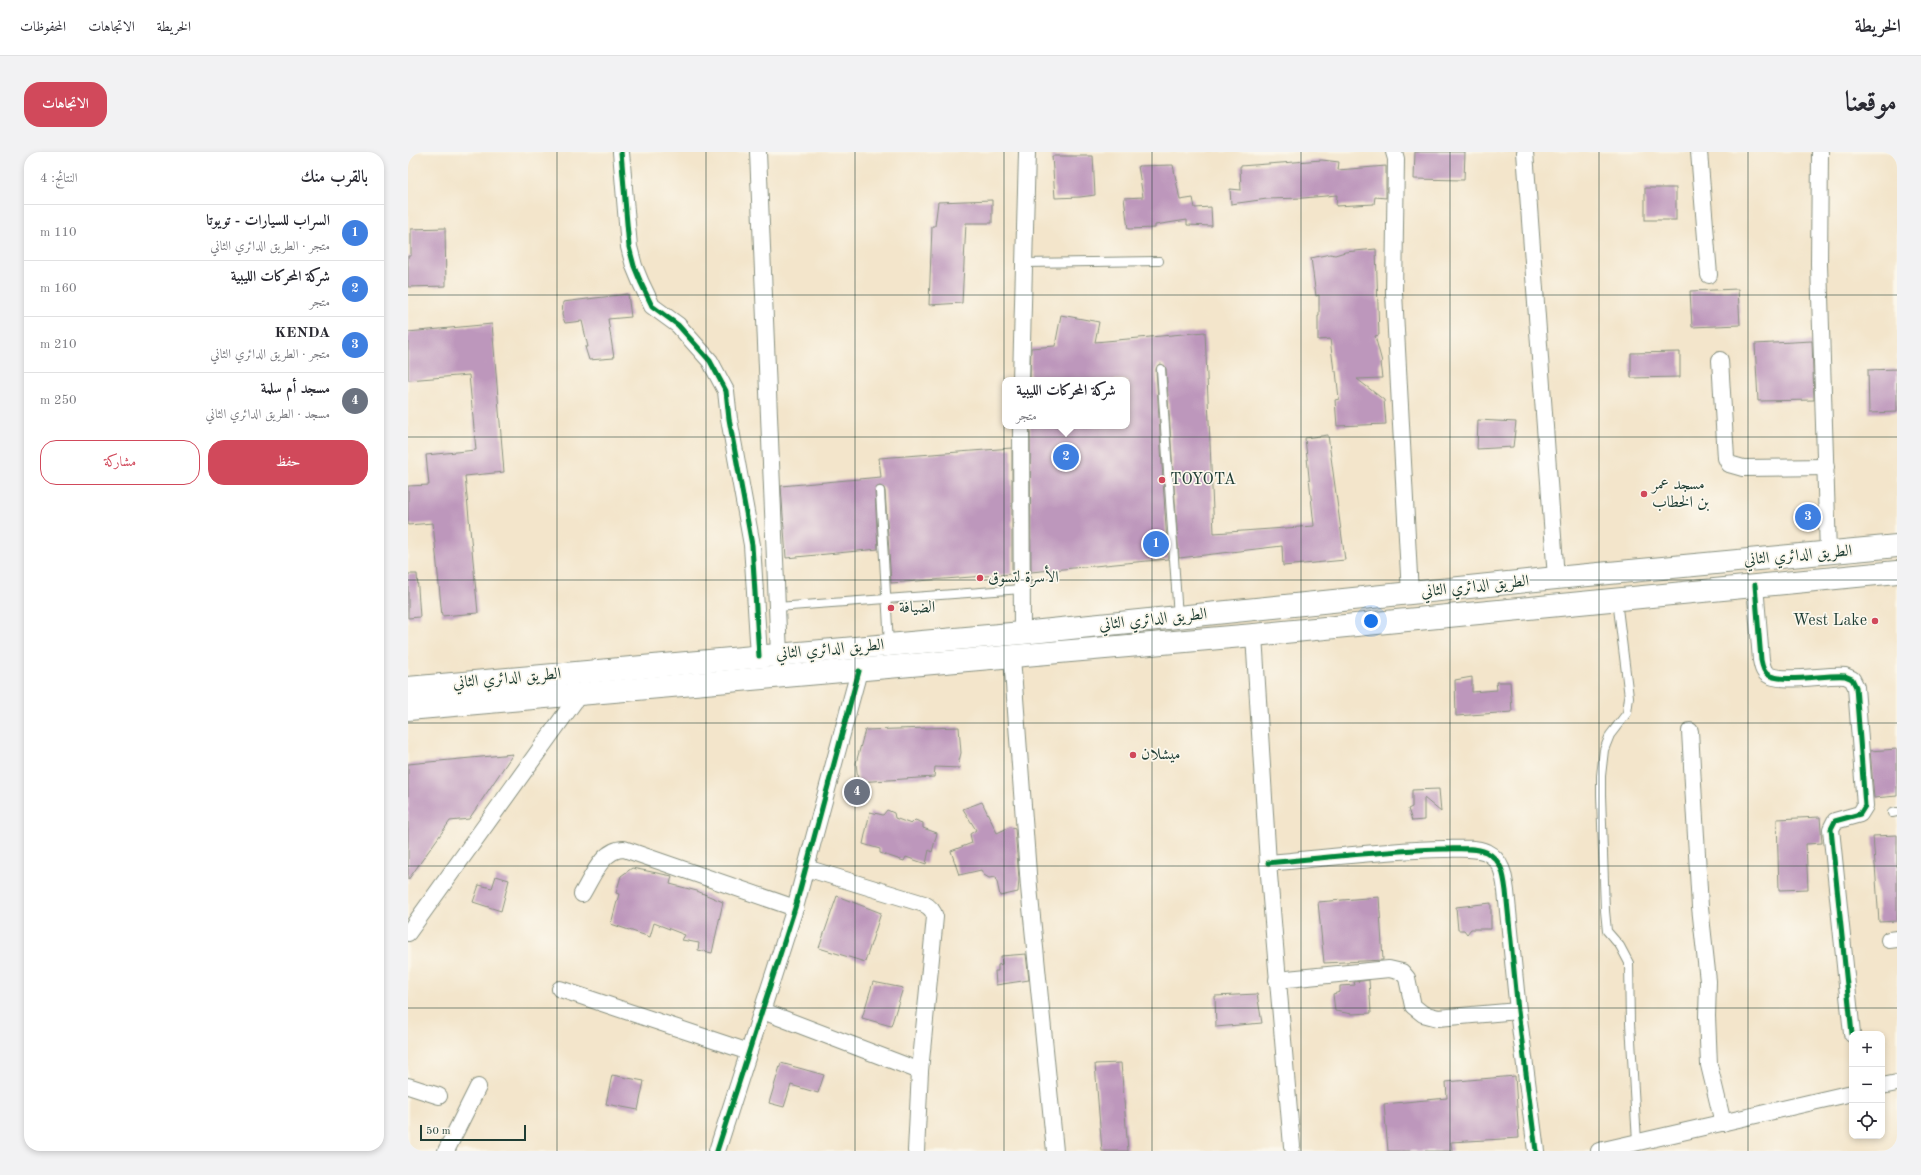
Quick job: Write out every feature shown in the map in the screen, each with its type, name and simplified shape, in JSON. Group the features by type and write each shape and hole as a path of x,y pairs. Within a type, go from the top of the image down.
{"highway":[{"name":"الطريق الدائري الثاني","path":"408,688 769,655 1022,634 1556,578 1897,546"},
{"name":"الطريق الدائري الثاني","path":"408,709 1254,636 1897,572"}],"street":[{"path":"621,152 629,247 634,266 641,283 652,306 678,325 710,361 726,391 729,418 752,544 769,655"},
{"path":"758,152 777,607 769,655"},
{"path":"1021,377 1027,152"},
{"path":"1394,152 1396,159 1394,293 1410,594"},
{"path":"1526,152 1556,578"},
{"path":"1699,152 1710,275"},
{"path":"1820,152 1819,264 1828,553"},
{"path":"1720,360 1726,458 1729,464 1743,468 1826,467"},
{"path":"1021,429 1022,634"},
{"path":"1755,585 1761,660 1766,674 1780,679 1845,676 1852,679 1856,687 1865,806 1860,814 1835,821 1831,829 1852,1031"},
{"path":"1254,636 1268,864 1292,1146"},
{"path":"1012,658 1029,887 1055,1151"},
{"path":"717,1151 795,908 859,671"},
{"path":"408,933 578,695"},
{"path":"1690,731 1700,907 1708,981 1707,1016 1709,1065 1723,1122"},
{"path":"582,894 605,857 617,849 624,850 795,908"},
{"path":"1268,864 1376,852 1417,850 1467,849 1485,852 1495,858 1504,875 1510,919 1518,1011 1536,1151"},
{"path":"806,868 924,904 929,906 936,917 920,1071 916,1151"},
{"path":"1277,980 1389,969 1402,972 1407,978 1413,1006 1423,1014 1438,1018 1518,1011"},
{"path":"560,989 749,1052"},
{"path":"763,1011 920,1071"},
{"path":"1885,1085 1897,1083"},
{"path":"408,1086 440,1096"},
{"path":"446,1151 478,1087"},
{"path":"1599,1151 1636,1147 1723,1122 1849,1094"}],"lane":[{"path":"1024,263 1159,260"},
{"path":"1161,369 1178,618"},
{"path":"880,491 889,645"},
{"path":"777,607 1022,589"},
{"path":"1617,600 1629,697 1627,713 1607,742 1602,765 1601,795 1605,911 1607,931 1620,946 1629,964 1630,1023 1636,1147"}],"building":[{"path":"1415,152 1465,152 1464,180 1414,179"},
{"path":"1052,156 1093,156 1095,195 1055,198"},
{"path":"1322,160 1339,162 1338,170 1386,166 1386,198 1375,197 1374,204 1336,206 1337,195 1267,199 1231,204 1230,189 1241,190 1240,166"},
{"path":"1173,165 1180,200 1193,198 1195,208 1211,207 1212,226 1187,225 1187,220 1155,225 1155,228 1128,229 1124,198 1143,197 1138,166"},
{"path":"1645,188 1676,188 1676,220 1645,220"},
{"path":"992,200 992,223 966,223 962,303 929,305 932,226 935,226 938,202"},
{"path":"445,228 446,286 408,287 408,256 411,256 411,229"},
{"path":"1376,249 1379,335 1375,336 1382,362 1380,363 1382,378 1357,379 1384,400 1386,424 1337,426 1335,400 1339,399 1336,371 1334,371 1330,339 1318,340 1319,295 1316,296 1311,258 1330,254 1335,255 1345,252"},
{"path":"1738,289 1740,325 1692,327 1690,291"},
{"path":"628,294 631,317 608,319 614,358 589,360 585,347 588,347 582,321 565,323 562,315 563,302"},
{"path":"1061,315 1099,322 1095,342 1205,332 1214,533 1314,526 1305,438 1328,435 1345,560 1283,566 1282,546 1179,558 1166,369 1165,366 1161,364 1158,365 1156,369 1168,559 1031,572 1030,429 1130,429 1130,377 1030,377 1031,348 1055,346"},
{"path":"492,324 504,472 465,476 478,613 442,616 433,523 408,525 408,486 429,485 426,455 476,450 469,375 408,380 408,332"},
{"path":"1812,341 1814,400 1758,401 1755,344"},
{"path":"1680,352 1680,377 1631,378 1631,353"},
{"path":"1897,369 1897,412 1869,413 1868,370"},
{"path":"1478,420 1516,422 1513,447 1477,449"},
{"path":"1012,448 1012,574 891,583 885,491 884,488 880,486 877,487 875,491 878,549 786,558 781,486 881,477 879,458"},
{"path":"408,574 417,574 420,617 408,618"},
{"path":"1472,677 1472,692 1497,690 1496,682 1510,682 1512,712 1456,716 1455,680"},
{"path":"959,727 961,753 959,761 960,768 935,767 934,777 858,782 856,763 865,730"},
{"path":"1897,749 1897,796 1874,798 1870,751"},
{"path":"513,754 469,819 450,821 408,880 408,764"},
{"path":"1439,789 1441,812 1424,798 1424,820 1412,821 1408,809 1412,807 1412,790"},
{"path":"982,802 997,833 1010,827 1015,829 1019,879 1018,892 1000,896 996,877 989,878 984,875 981,870 959,875 951,851 972,843 970,834 976,830 963,809"},
{"path":"887,810 894,813 895,818 911,824 915,820 923,823 923,828 937,833 932,852 929,850 926,864 906,857 904,861 880,853 880,849 863,844 870,812 883,815"},
{"path":"1820,817 1822,843 1806,844 1808,889 1779,890 1777,819"},
{"path":"1897,835 1897,921 1879,922 1873,836"},
{"path":"632,868 672,876 670,884 697,891 723,902 712,953 698,950 699,943 682,940 685,935 654,923 650,937 611,924 619,894 616,893 621,876"},
{"path":"496,876 509,880 501,911 473,902 479,885 492,888"},
{"path":"837,896 881,913 865,962 819,948"},
{"path":"1379,897 1383,960 1324,963 1318,902"},
{"path":"1491,903 1491,929 1471,929 1467,934 1464,930 1458,930 1456,907"},
{"path":"1026,954 1029,980 996,985 995,971 998,971 998,965 1002,964 1001,956"},
{"path":"1369,980 1371,1013 1352,1014 1335,1011 1333,994 1340,992 1340,986 1355,985 1354,982"},
{"path":"873,982 903,988 891,1026 862,1018"},
{"path":"1257,994 1262,1023 1216,1027 1215,996"},
{"path":"781,1063 824,1075 818,1093 791,1085 784,1107 769,1103"},
{"path":"1121,1063 1128,1151 1102,1151 1095,1064"},
{"path":"612,1075 644,1081 638,1110 606,1104"},
{"path":"1515,1076 1519,1138 1451,1142 1452,1151 1388,1151 1384,1104 1447,1098 1446,1082"}],"cycle path":[{"path":"621,152 629,247 634,266 641,283 652,306 678,325 710,361 726,391 729,419 752,545 759,656"},
{"path":"1755,585 1761,660 1766,673 1773,677 1782,678 1845,676 1852,679 1856,687 1865,806 1860,814 1835,821 1831,829 1852,1031"},
{"path":"717,1151 795,908 859,671"},
{"path":"1268,863 1378,853 1460,849 1482,850 1496,859 1501,868 1505,885 1518,1011 1536,1151"}],"place":[{"name":"شركة المحركات الليبية","path":"1066,457"},
{"name":"TOYOTA","path":"1162,480"},
{"name":"مسجد عمر بن الخطاب","path":"1644,494"},
{"name":"KENDA","path":"1808,517"},
{"name":"السراب للسيارات - تويوتا","path":"1156,544"},
{"name":"الأسرة لتسوق","path":"980,578"},
{"name":"الضيافة","path":"891,608"},
{"name":"West Lake","path":"1875,621"},
{"name":"ميشلان","path":"1133,755"},
{"name":"مسجد أم سلمة","path":"857,792"}]}
